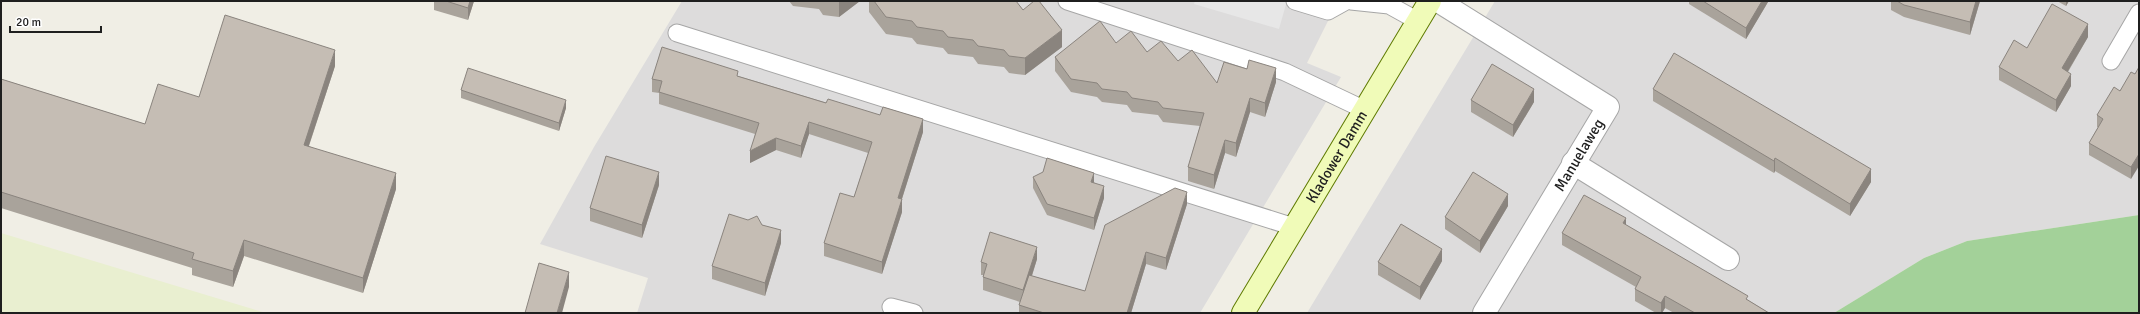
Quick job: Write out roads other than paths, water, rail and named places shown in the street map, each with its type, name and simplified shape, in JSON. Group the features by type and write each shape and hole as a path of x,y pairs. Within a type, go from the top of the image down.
{"main road":[{"name":"Kladower Damm","path":"1242,313 1430,1"}],"street":[{"name":"Manuelaweg","path":"1438,1 1608,107 1484,313"},
{"path":"1574,164 1728,259"}],"lane":[{"path":"1067,1 1285,72 1365,110"},
{"path":"1295,1 1328,11 1346,1"},
{"path":"1351,1 1389,5 1418,22"},
{"path":"2111,61 2139,13"},
{"path":"677,34 1294,227"},
{"path":"891,307 914,313"}]}
